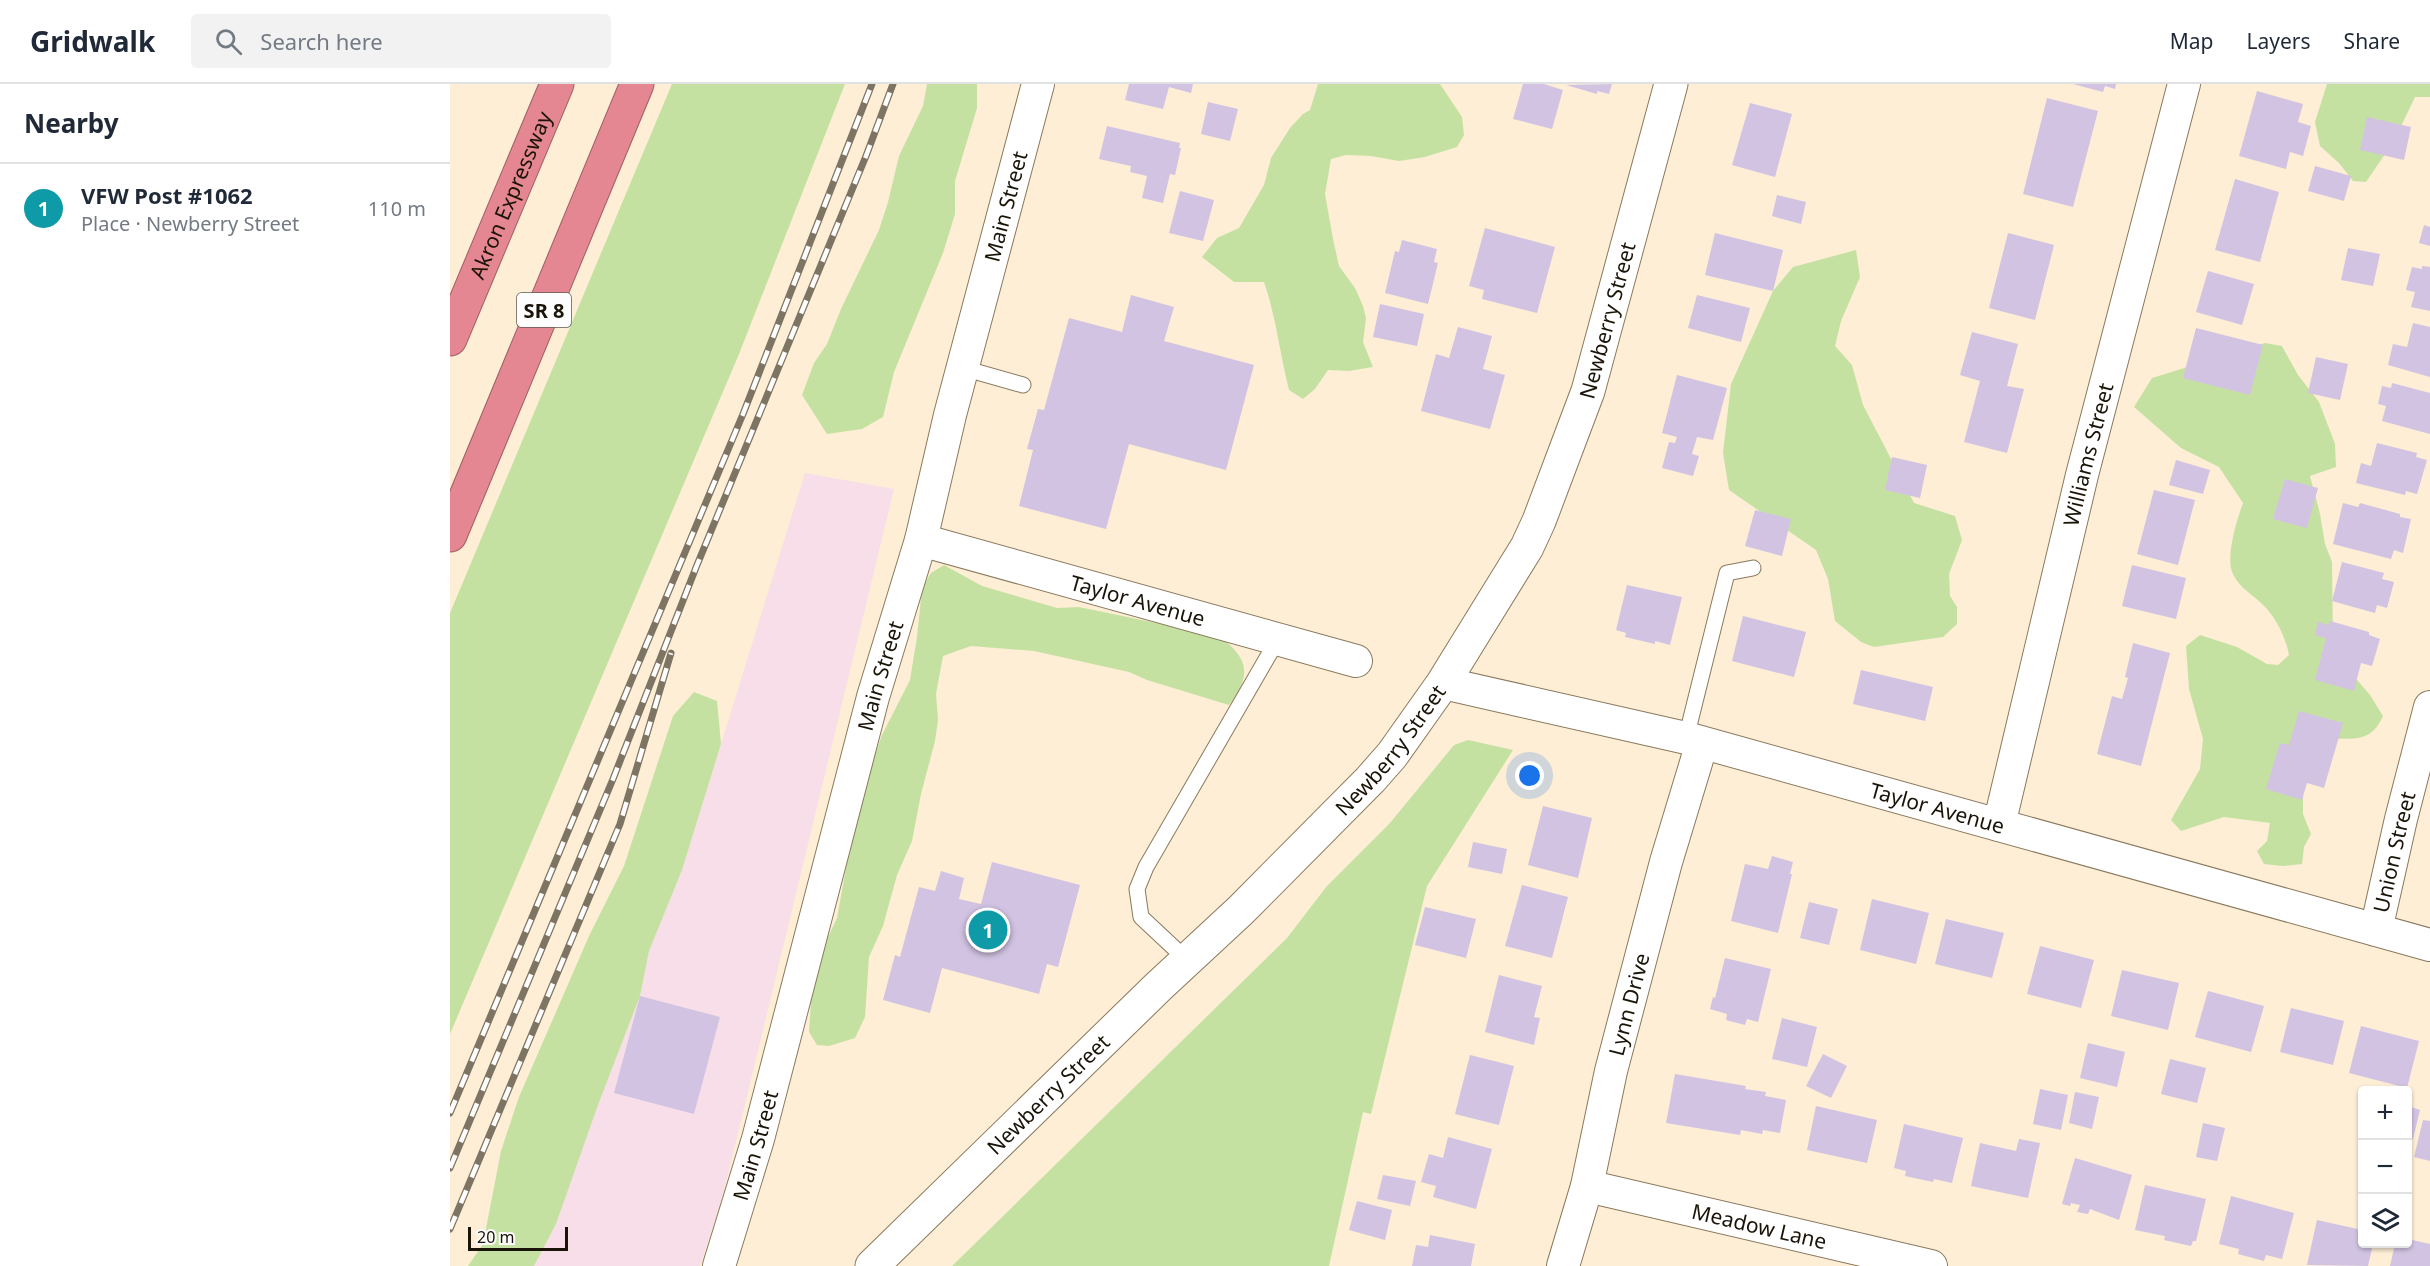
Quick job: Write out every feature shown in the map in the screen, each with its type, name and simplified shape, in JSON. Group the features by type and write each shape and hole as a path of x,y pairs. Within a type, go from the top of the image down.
{"highway":[{"name":"Akron Expressway","path":"450,339 557,84"},
{"name":"SR 8","path":"450,535 637,84"}],"street":[{"name":"Main Street","path":"719,1266 758,1139 873,697 921,540 963,368 1038,84"},
{"name":"Newberry Street","path":"872,1266 1188,961 1370,780 1392,755 1443,682 1527,547 1539,521 1588,391 1671,84"},
{"name":"Williams Street","path":"1999,825 2082,475 2184,84"},
{"name":"Taylor Avenue","path":"921,540 1356,661"},
{"name":"Taylor Avenue","path":"1443,682 1694,741 2430,945"},
{"name":"Union Street","path":"2376,930 2401,819 2430,707"},
{"name":"Lynn Drive","path":"1563,1266 1587,1186 1611,1073 1666,862 1694,741"},
{"name":"Meadow Lane","path":"1587,1186 1931,1266"}],"lane":[{"path":"963,368 1023,385"},
{"path":"1694,741 1727,573 1753,568"},
{"path":"1188,961 1141,917 1137,889 1146,867 1278,639"}],"shaded area":[{"path":"805,473 894,489 723,1195 700,1266 534,1266 556,1224 640,996 649,951 682,870"}],"green space":[{"path":"672,84 845,84 739,354 450,1034 450,613"},
{"path":"927,84 977,84 977,108 955,181 955,214 943,253 894,372 883,417 862,429 827,434 802,395 814,363 827,344 879,230 899,156 923,106"},
{"path":"1318,84 1440,84 1462,117 1464,135 1457,147 1425,157 1399,161 1371,156 1346,155 1331,159 1325,194 1333,239 1339,266 1355,288 1363,306 1366,318 1363,342 1373,367 1349,371 1328,370 1315,389 1303,399 1289,390 1264,282 1234,282 1202,257 1217,238 1239,228 1264,185 1271,158 1290,128 1310,110"},
{"path":"2327,84 2430,84 2430,97 2415,97 2394,141 2366,182 2353,181 2339,163 2320,146 2315,122"},
{"path":"1856,250 1860,277 1841,321 1835,346 1852,365 1863,405 1914,503 1955,516 1962,540 1949,574 1950,596 1957,607 1957,624 1943,637 1874,647 1861,642 1835,621 1828,579 1816,550 1729,490 1723,453 1731,384 1773,291 1793,267"},
{"path":"2265,343 2282,346 2298,375 2319,402 2335,444 2336,467 2310,476 2325,544 2332,562 2333,652 2370,695 2383,716 2373,730 2362,737 2332,739 2303,776 2303,814 2311,834 2304,847 2302,864 2283,866 2264,864 2257,851 2267,841 2270,823 2224,817 2181,831 2171,820 2200,769 2203,739 2189,689 2186,646 2200,635 2237,647 2267,664 2278,665 2289,655 2281,631 2271,614 2243,588 2232,572 2231,547 2243,503 2219,467 2181,448 2134,407 2152,378"},
{"path":"944,565 982,586 1057,608 1079,607 1219,636 1241,659 1244,667 1242,684 1229,705 1147,680 1129,672 1034,651 971,646 943,656 936,694 938,720 935,741 912,841 897,875 883,926 869,957 865,1017 855,1038 829,1046 817,1045 809,1032 812,986 827,939 837,918 848,857 872,763 882,735 910,680 922,588 931,573"},
{"path":"694,692 717,701 721,744 682,870 649,951 640,996 556,1224 534,1266 468,1266 483,1244 501,1151 519,1097 589,936 624,866 673,716"},
{"path":"1468,740 1513,750 1427,886 1371,1114 1363,1112 1329,1266 952,1266 1287,938 1327,886 1390,823 1454,745"}],"building":[{"path":"1129,84 1193,84 1191,93 1169,87 1163,109 1125,100"},
{"path":"1523,84 1544,84 1563,90 1552,129 1513,119"},
{"path":"1612,84 1609,94 1597,91 1597,94 1566,85"},
{"path":"2073,84 2116,84 2115,89 2105,86 2103,92"},
{"path":"2257,91 2303,104 2298,122 2311,126 2303,156 2290,152 2286,169 2239,156"},
{"path":"2047,98 2098,111 2073,207 2023,194"},
{"path":"1208,102 1238,109 1230,141 1201,134"},
{"path":"1750,103 1792,114 1775,177 1732,165"},
{"path":"2367,117 2411,127 2404,160 2360,150"},
{"path":"1107,126 1180,143 1175,175 1170,174 1163,203 1142,198 1147,176 1130,172 1131,166 1099,159"},
{"path":"2315,166 2351,176 2344,201 2308,191"},
{"path":"2235,179 2279,192 2260,262 2215,250"},
{"path":"1180,191 1214,200 1203,241 1169,233"},
{"path":"1777,195 1806,202 1801,224 1772,216"},
{"path":"2424,225 2430,227 2430,246 2419,243"},
{"path":"1485,228 1555,247 1537,313 1482,299 1484,290 1469,286"},
{"path":"1715,233 1783,250 1773,291 1705,275"},
{"path":"2008,233 2054,245 2035,320 1989,308"},
{"path":"1402,240 1437,249 1434,262 1438,263 1428,304 1385,293 1395,251 1399,252"},
{"path":"2348,248 2380,254 2373,286 2341,280"},
{"path":"2422,266 2430,267 2430,311 2411,307 2415,292 2406,290 2412,267 2422,269"},
{"path":"2208,271 2254,284 2242,325 2196,312"},
{"path":"1131,295 1174,307 1164,341 1254,365 1226,470 1129,444 1106,529 1019,506 1033,450 1027,449 1038,409 1044,410 1069,318 1122,332"},
{"path":"1697,295 1750,308 1741,342 1688,328"},
{"path":"1380,304 1424,314 1417,346 1373,337"},
{"path":"2413,323 2430,327 2430,377 2388,365 2393,344 2407,347"},
{"path":"1458,327 1492,336 1483,369 1505,375 1490,429 1421,411 1436,354 1449,358"},
{"path":"2196,328 2263,345 2250,395 2183,378"},
{"path":"1972,332 2018,344 2007,386 2024,389 2007,453 1964,442 1980,381 1960,375"},
{"path":"2316,357 2348,364 2340,400 2308,393"},
{"path":"1677,375 1727,388 1713,440 1697,437 1692,454 1699,456 1693,476 1662,468 1669,442 1675,443 1677,437 1662,433"},
{"path":"2392,383 2430,393 2430,434 2382,421 2386,406 2378,404 2382,386 2391,388"},
{"path":"2377,443 2417,453 2416,457 2427,460 2417,494 2406,491 2405,495 2356,483 2361,463 2371,466"},
{"path":"1892,457 1927,465 1920,498 1885,490"},
{"path":"2176,460 2210,470 2203,494 2169,485"},
{"path":"2285,479 2318,488 2307,528 2273,519"},
{"path":"2154,490 2195,500 2178,565 2137,554"},
{"path":"2343,503 2358,507 2360,503 2411,519 2403,553 2394,550 2391,559 2333,544"},
{"path":"1755,510 1791,519 1782,556 1745,546"},
{"path":"2342,562 2384,573 2382,579 2394,582 2387,608 2377,605 2375,613 2332,601"},
{"path":"2132,565 2186,578 2176,619 2122,606"},
{"path":"1627,585 1682,597 1670,645 1625,637 1626,633 1616,630"},
{"path":"1743,616 1806,632 1794,677 1732,661"},
{"path":"2330,621 2369,632 2369,635 2380,639 2372,666 2361,663 2354,691 2315,680 2326,638 2315,635 2318,622 2329,625"},
{"path":"2133,643 2170,653 2141,766 2097,754 2112,696 2122,699 2128,678 2125,677"},
{"path":"1861,670 1933,687 1925,721 1853,704"},
{"path":"2299,711 2343,723 2324,788 2307,783 2302,800 2266,789 2280,743 2289,745"},
{"path":"1543,806 1592,818 1578,878 1528,865"},
{"path":"1473,842 1507,849 1502,874 1468,867"},
{"path":"1772,856 1793,862 1778,933 1731,921 1745,864 1768,869"},
{"path":"992,862 1080,885 1058,967 1047,964 1039,994 942,968 930,1013 883,1000 895,955 900,957 919,887 935,891 941,871 964,878 959,899 981,904"},
{"path":"1522,885 1568,897 1552,958 1505,946"},
{"path":"1872,899 1929,913 1916,964 1860,950"},
{"path":"1809,902 1838,909 1829,945 1800,938"},
{"path":"1425,907 1476,919 1466,958 1415,945"},
{"path":"1946,919 2004,933 1992,978 1935,964"},
{"path":"2040,946 2094,960 2081,1008 2027,994"},
{"path":"1725,958 1771,969 1758,1022 1747,1019 1745,1025 1726,1020 1727,1014 1710,1009"},
{"path":"2122,970 2179,983 2168,1030 2111,1016"},
{"path":"1499,975 1542,986 1534,1017 1540,1018 1534,1045 1485,1032"},
{"path":"2208,991 2264,1006 2251,1052 2195,1037"},
{"path":"640,996 720,1017 694,1114 614,1093"},
{"path":"2291,1008 2344,1021 2333,1065 2280,1052"},
{"path":"1782,1018 1817,1027 1807,1067 1772,1059"},
{"path":"2361,1026 2419,1041 2408,1086 2349,1073"},
{"path":"2088,1043 2125,1052 2117,1087 2080,1078"},
{"path":"1823,1054 1847,1066 1831,1098 1806,1086"},
{"path":"1470,1055 1514,1066 1499,1125 1455,1114"},
{"path":"2170,1059 2206,1068 2197,1103 2161,1094"},
{"path":"1675,1074 1746,1086 1745,1089 1766,1092 1765,1096 1786,1100 1780,1133 1763,1130 1762,1134 1741,1130 1740,1135 1666,1123"},
{"path":"2040,1089 2068,1095 2061,1130 2033,1124"},
{"path":"2075,1092 2099,1097 2092,1129 2069,1123"},
{"path":"1816,1106 1877,1120 1867,1163 1807,1150"},
{"path":"2412,1107 2420,1110 2412,1139"},
{"path":"2423,1120 2430,1121 2430,1161 2414,1157"},
{"path":"2203,1123 2225,1128 2217,1161 2196,1157"},
{"path":"1904,1124 1963,1138 1952,1183 1934,1179 1933,1182 1905,1176 1906,1171 1894,1168"},
{"path":"1448,1137 1492,1149 1476,1209 1433,1197 1436,1186 1421,1182 1429,1154 1443,1158"},
{"path":"2019,1139 2040,1143 2028,1198 1971,1186 1980,1143 2016,1151"},
{"path":"2075,1158 2132,1175 2119,1220 2090,1209 2088,1214 2077,1212 2080,1205 2062,1204"},
{"path":"1383,1175 1416,1181 1410,1206 1377,1199"},
{"path":"2145,1185 2206,1199 2196,1241 2193,1241 2191,1246 2164,1240 2165,1236 2135,1230"},
{"path":"2231,1196 2294,1213 2282,1259 2266,1255 2264,1261 2238,1254 2239,1249 2219,1244"},
{"path":"1357,1201 1392,1210 1385,1240 1349,1230"},
{"path":"2317,1220 2358,1229 2358,1248 2372,1248 2368,1266 2307,1265"},
{"path":"1430,1235 1475,1244 1471,1266 1412,1266 1416,1245 1428,1247"},
{"path":"2412,1240 2430,1244 2430,1266 2390,1266 2394,1248 2412,1248"}],"railway":[{"path":"450,1113 743,414 872,84"},
{"path":"450,1168 613,779 697,565 866,156 893,84"},
{"path":"450,1229 620,824 671,653"}],"place":[{"name":"VFW Post #1062","path":"988,930"}]}
